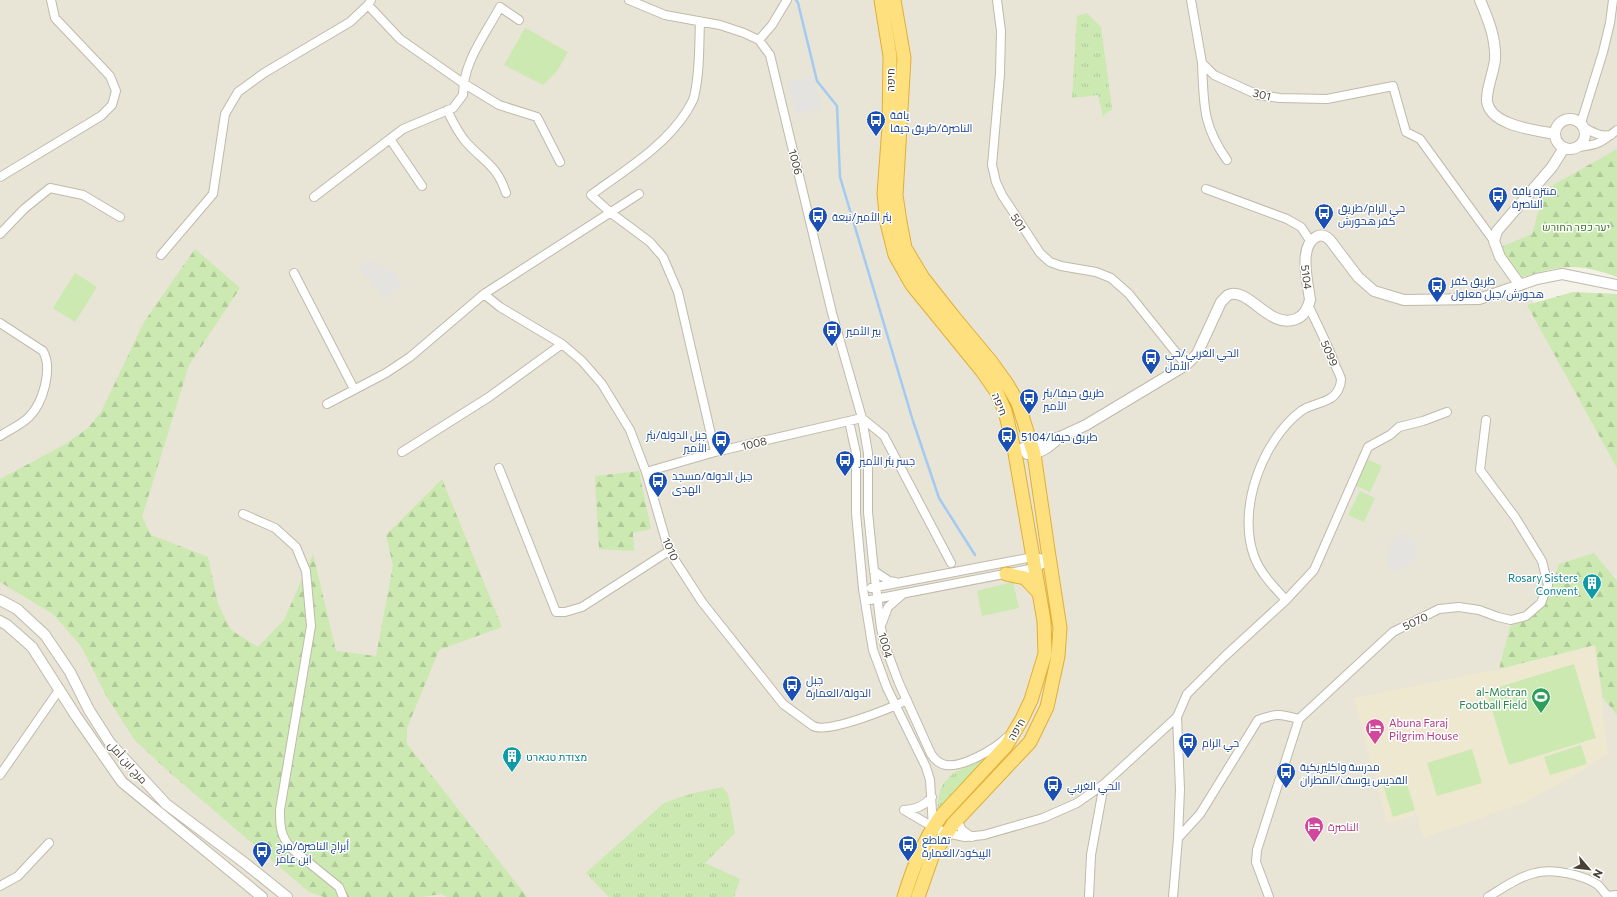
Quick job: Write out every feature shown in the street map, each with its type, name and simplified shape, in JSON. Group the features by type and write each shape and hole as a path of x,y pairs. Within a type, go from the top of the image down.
{"highway":[{"name":"חיפה","path":"881,0 890,56 889,127 884,194 887,223 895,255 912,285 982,371 996,391 1005,411 1015,453 1040,595 1044,620 1046,654 1031,700 1022,719 1006,746 932,827 919,852 904,897"},
{"name":"חיפה","path":"894,0 904,58 896,195 905,248 923,278 952,316 992,362 1018,403 1033,449 1060,628 1058,656 1047,708 1030,742 946,833 932,857 918,897"},
{"path":"1006,574 1025,578 1040,595"}],"street":[{"path":"0,177 102,116 112,105 116,91 110,76 55,18 51,0"},
{"path":"629,0 639,2 665,15 720,25 759,40 772,25 786,0"},
{"name":"501","path":"997,0 1001,31 1000,74 992,165 996,182 1002,195 1040,253 1050,262 1062,266 1096,272 1111,278 1129,294 1186,365"},
{"path":"1191,0 1202,63 1205,111 1208,124 1216,144 1227,160"},
{"path":"1480,0 1494,40 1495,58 1487,100 1489,109 1494,115 1505,121 1522,127 1555,134"},
{"path":"1579,146 1584,140 1583,126 1610,23 1613,0"},
{"path":"161,255 213,194 225,114 238,92 264,73 350,22 369,3 400,39 463,83 499,105 537,117 560,162"},
{"path":"314,197 403,129 452,108 463,95 463,83 470,60 500,7 519,20"},
{"path":"700,21 697,82 694,99 682,118 667,135 646,154 591,195 611,213 650,242 663,257 678,292 715,452"},
{"name":"1006","path":"759,40 770,55 832,313 862,418"},
{"name":"301","path":"1202,63 1214,75 1258,96 1326,99 1393,86 1406,132 1420,139 1494,241"},
{"path":"447,110 456,128 466,142 495,170 503,182 506,193"},
{"path":"1573,119 1597,134 1606,136 1614,132 1597,145 1579,146 1572,149 1564,148 1558,142 1555,134 1558,125 1564,120 1573,119"},
{"path":"390,139 422,186"},
{"path":"1520,285 1500,257 1494,241 1497,231 1503,222 1552,167 1564,148"},
{"path":"0,234 24,209 50,188 83,195 120,217"},
{"path":"1206,189 1287,219 1301,227 1310,242 1315,237 1320,235 1326,236 1358,277 1374,291 1404,300 1479,299 1537,279 1562,274 1617,285"},
{"path":"327,404 386,373 410,357 484,294 639,194"},
{"name":"5104","path":"1309,307 1310,300 1305,256 1310,242"},
{"path":"294,273 354,389"},
{"name":"1010","path":"484,294 500,308 562,344 582,360 602,384 630,430 646,472 669,551 702,602 783,704 813,726 818,728 826,728 863,718 896,706 907,700"},
{"path":"1015,453 1033,449 1086,425 1186,365 1198,354 1221,302 1228,296 1236,294 1248,299 1274,318 1282,321 1298,319 1309,307"},
{"name":"5099","path":"1286,600 1264,575 1254,556 1248,526 1250,499 1268,451 1285,425 1302,410 1332,398 1339,389 1341,380 1331,354 1309,307"},
{"path":"0,323 43,350 46,358 47,370 41,396 35,409 28,418 0,436"},
{"path":"402,452 489,397 562,344"},
{"path":"932,797 925,804 917,808 904,810 932,827 946,833 972,837 1044,818 1077,803 1104,784 1177,717 1188,694 1224,657 1286,600 1314,570 1368,447 1390,435 1399,427 1423,421 1448,412"},
{"path":"862,418 884,436 951,563"},
{"name":"1008","path":"646,472 715,452 862,418"},
{"name":"1004","path":"862,418 868,453 868,512 881,628 890,664 934,758 939,763 947,765 961,763 987,752 1002,743 1022,719"},
{"name":"5070","path":"1269,897 1256,862 1257,850 1299,719 1393,632 1438,609 1460,607 1479,610 1511,620 1526,616 1541,603 1548,585 1542,561 1515,517 1480,470 1486,420"},
{"name":"1004","path":"849,421 856,453 856,513 863,589 873,650 879,668 896,706 926,767 930,780 932,797 932,827"},
{"path":"499,468 556,612 566,612 582,607 669,551"},
{"path":"243,514 275,528 296,547 306,571 310,626 280,810 280,828 285,841 292,849 339,888 343,897"},
{"path":"863,589 1050,560"},
{"path":"865,601 1006,574 1034,563"},
{"path":"874,571 889,581 898,583"},
{"path":"881,628 884,615 888,607 903,594"},
{"name":"مرج ابن أمل","path":"0,600 17,609 45,635 70,672 89,710 110,743 166,804 288,897"},
{"name":"مرج ابن أمل","path":"0,621 7,625 32,647 93,742 122,782 262,897"},
{"path":"0,775 59,690"},
{"path":"1178,838 1200,814 1258,720 1274,714 1299,719"},
{"path":"1172,897 1178,838 1180,789 1177,717"},
{"path":"1089,897 1091,855 1104,784"},
{"path":"957,820 962,830 972,837"},
{"path":"0,886 18,876 49,843"},
{"path":"1488,897 1512,882 1536,872 1559,872 1585,878 1598,886 1607,897 1617,895"}],"shaded area":[{"path":"0,0 1617,0 1617,149 1544,190 1520,278 1572,372 1617,461 1617,897 0,897"},
{"path":"814,76 821,108 796,115 788,82"},
{"path":"369,259 392,273 402,283 386,298 358,268"},
{"path":"1400,532 1415,540 1416,559 1395,573 1388,563 1390,544"},
{"path":"1595,645 1608,753 1579,773 1523,803 1424,838 1416,815 1387,823 1354,698 1499,669"}],"green space":[{"path":"1087,13 1101,27 1112,109 1103,116 1098,95 1072,98 1077,16"},
{"path":"525,28 568,52 557,71 543,85 504,65"},
{"name":"יער כפר החורש","path":"1617,149 1617,277 1590,269 1568,267 1547,270 1520,278 1499,248 1532,234 1544,190"},
{"path":"195,249 240,288 189,365 142,517 151,535 208,557 218,604 231,630 258,647 284,620 313,554 336,651 376,656 393,566 386,535 442,479 502,627 439,650 407,728 407,744 527,897 447,897 441,894 422,897 324,897 309,892 168,771 134,739 107,697 81,646 53,614 0,582 0,479 64,445 88,428 101,412 144,322"},
{"path":"75,273 97,287 75,322 53,308"},
{"path":"1573,292 1617,294 1617,468 1527,305"},
{"path":"1367,459 1382,466 1370,492 1354,485"},
{"path":"639,471 651,529 633,533 634,551 599,549 595,476"},
{"path":"1360,491 1375,498 1364,522 1348,515"},
{"path":"1594,553 1617,581 1617,715 1603,698 1595,645 1499,669 1510,627 1545,606 1559,564"},
{"path":"1013,582 1019,608 982,616 977,591"},
{"name":"al-Motran Football Field","path":"1574,664 1596,738 1509,765 1486,691"},
{"path":"1581,745 1587,764 1550,775 1544,757"},
{"path":"1472,749 1482,783 1437,796 1427,763"},
{"path":"984,759 938,810 941,789 950,776 965,767"},
{"path":"1405,778 1415,810 1393,817 1383,785"},
{"path":"723,787 728,794 735,833 705,863 740,879 734,897 609,897 586,873 664,803 690,794"}],"waterway":[{"path":"796,0 817,81 837,106 840,177 913,421 939,498 975,555"}],"place":[{"name":"يافة الناصرة/طريق حيفا","path":"876,137"},
{"name":"منتزه يافة الناصرة","path":"1498,213"},
{"name":"حي الرام/طريق كفر هحورش","path":"1324,230"},
{"name":"بئر الأمير/نبعة","path":"818,233"},
{"name":"طريق كفر هحورش/جبل معلول","path":"1437,303"},
{"name":"بير الأمير","path":"832,347"},
{"name":"الحي الغربي/حي الأمل","path":"1151,375"},
{"name":"طريق حيفا/بئر الأمير","path":"1029,415"},
{"name":"طريق حيفا/5104","path":"1007,453"},
{"name":"جبل الدولة/بئر الأمير","path":"721,457"},
{"name":"جسر بئر الأمير","path":"845,477"},
{"name":"جبل الدولة/مسجد الهدى","path":"658,498"},
{"name":"Rosary Sisters Convent","path":"1592,600"},
{"name":"جبل الدولة/العمارة","path":"792,702"},
{"name":"al-Motran Football Field","path":"1541,714"},
{"name":"Abuna Faraj Pilgrim House","path":"1375,745"},
{"name":"حي الرام","path":"1188,759"},
{"name":"מצודת טגארט","path":"512,773"},
{"name":"مدرسة واكليريكية القديس يوسف/المطران","path":"1286,789"},
{"name":"الحي الغربي","path":"1053,802"},
{"name":"الناصرة","path":"1314,843"},
{"name":"تقاطع الپيكود/العمارة","path":"908,862"},
{"name":"أبراج الناصرة/مرج ابن عامر","path":"262,868"}]}
